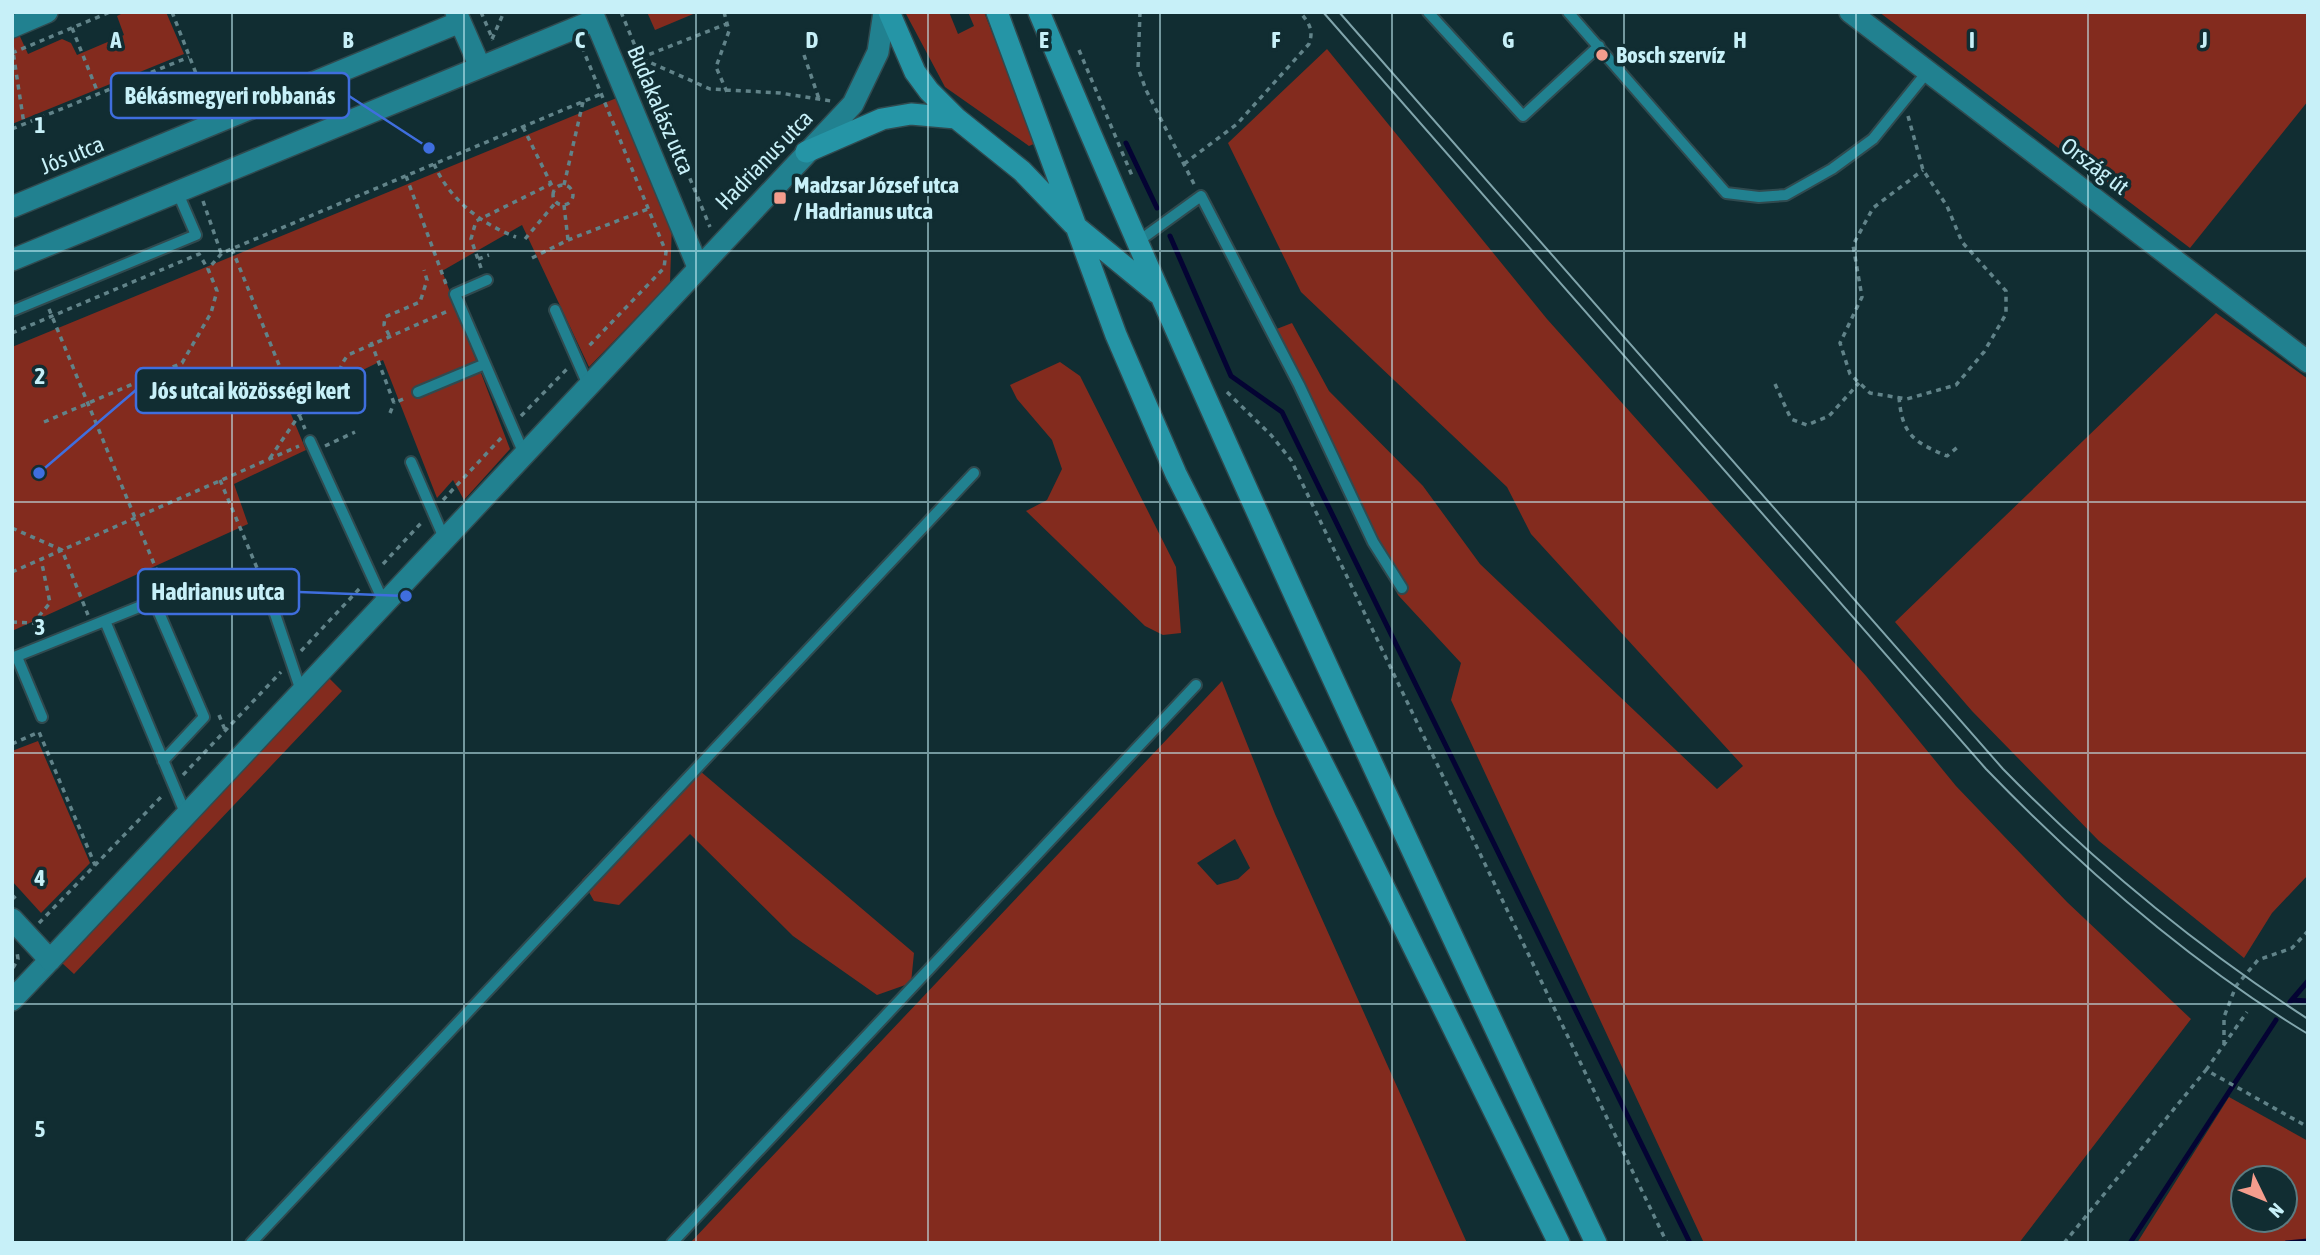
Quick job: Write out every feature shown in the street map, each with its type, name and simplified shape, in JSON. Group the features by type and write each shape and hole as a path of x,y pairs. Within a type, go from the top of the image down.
{"main road":[{"path":"886,12 915,72 929,91 956,118 1022,171 1073,224 1160,295"},
{"path":"997,12 1116,335 1176,474 1559,1243"},
{"path":"1039,12 1136,243 1391,806 1596,1243"},
{"path":"806,152 882,119 911,114 956,118"}],"street":[{"path":"12,27 47,12"},
{"name":"Hadrianus utca","path":"12,1000 853,104 878,52 886,12"},
{"name":"Ország út","path":"1850,12 2308,362"},
{"path":"12,260 480,67 496,49 593,16"},
{"name":"Budakalász utca","path":"593,16 698,267"},
{"path":"458,17 480,67"},
{"name":"Jós utca","path":"12,207 458,17"},
{"path":"12,919 50,960"}],"lane":[{"path":"1428,12 1523,116 1599,46"},
{"path":"1568,12 1726,193 1759,197 1786,195 1832,169 1873,139 1928,71"},
{"path":"12,311 196,235 177,191"},
{"path":"1136,243 1200,196 1299,385 1373,542 1402,588"},
{"path":"487,280 455,294 524,454"},
{"path":"555,310 588,385"},
{"path":"418,392 485,364"},
{"path":"312,446 384,603"},
{"path":"411,462 444,538"},
{"path":"251,1243 974,473"},
{"path":"42,717 14,658 154,601 204,717 163,761"},
{"path":"272,605 302,691"},
{"path":"105,621 186,815"},
{"path":"672,1243 1196,685"}],"path":[{"path":"13,53 110,12"},
{"path":"172,12 208,103 205,113"},
{"path":"481,12 496,49"},
{"path":"496,49 504,12"},
{"path":"724,12 729,23 716,67 727,92"},
{"path":"1140,12 1139,68 1146,90 1200,196"},
{"path":"1184,164 1237,124 1309,44 1312,35 1310,24 1300,12"},
{"path":"208,270 222,253 583,102 601,93 640,58 729,23"},
{"path":"72,28 98,93"},
{"path":"12,970 18,959 16,948 27,935 291,662 664,268 666,252 579,40"},
{"path":"12,45 24,124"},
{"path":"1078,49 1134,186"},
{"path":"804,55 819,99"},
{"path":"12,129 189,57"},
{"path":"640,58 710,89 780,93 853,104"},
{"path":"1904,101 1923,170 1947,206 1962,242 2006,291 2006,314 1984,352 1956,385 1907,398 1870,393 1850,374 1840,343 1862,298 1853,245 1873,208 1923,170"},
{"path":"565,185 583,102"},
{"path":"523,127 554,190 554,199 564,205 568,240"},
{"path":"434,164 456,198 480,218 516,237"},
{"path":"406,176 446,285"},
{"path":"487,280 477,260 471,234 480,218 551,184"},
{"path":"554,190 565,185"},
{"path":"564,205 573,197 571,189 565,185"},
{"path":"201,195 222,253"},
{"path":"524,239 558,200"},
{"path":"533,258 568,240 648,209"},
{"path":"232,249 312,446"},
{"path":"12,333 199,254 216,290 204,329 189,356 174,369 44,422"},
{"path":"477,260 489,255"},
{"path":"389,335 384,325 385,317 419,302 427,280 424,270"},
{"path":"44,297 167,595"},
{"path":"269,459 300,414 338,377 342,362 348,355 371,342 461,307"},
{"path":"371,342 394,403 390,413"},
{"path":"338,377 345,400"},
{"path":"1775,384 1791,419 1807,425 1829,416 1860,383"},
{"path":"1222,387 1271,435 1291,460 1667,1243"},
{"path":"394,403 418,392"},
{"path":"1899,397 1901,424 1921,445 1947,456 1960,445"},
{"path":"12,572 269,459 355,432"},
{"path":"220,480 272,605"},
{"path":"12,528 62,550"},
{"path":"12,622 33,623 50,603 50,588 41,559"},
{"path":"12,744 39,732 95,865"},
{"path":"2224,1045 2224,1017 2236,986 2258,960 2292,948 2308,931"},
{"path":"2064,1243 2206,1070 2247,1012"},
{"path":"2206,1070 2308,1128"}],"shaded area":[{"path":"125,12 166,12 184,54 12,124 12,19 28,54 62,39 71,43 77,55 124,35 117,16"},
{"path":"647,12 698,12 655,30"},
{"path":"905,12 949,12 958,34 974,26 968,12 984,12 1036,143 1029,146 945,87"},
{"path":"1879,12 2308,12 2308,101 2190,248"},
{"path":"1327,49 1547,319 1866,676 1956,786 2067,902 2191,1019 2019,1243 1704,1243 1451,700 1461,663 1398,595 1274,330 1292,323 1329,391 1423,486 1480,564 1717,789 1743,766 1531,534 1507,487 1301,292 1228,143"},
{"path":"619,97 672,224 670,283 589,367 522,225 442,271 510,449 464,500 453,480 437,498 383,360 288,407 306,450 234,484 248,524 12,631 12,347"},
{"path":"2216,313 2308,379 2308,875 2272,913 2244,958 2099,841 1972,711 1895,622"},
{"path":"1060,362 1080,376 1176,567 1181,633 1163,635 1145,626 1026,511 1047,500 1062,469 1052,440 1017,399 1010,385"},
{"path":"329,678 342,691 74,974 62,963"},
{"path":"1222,681 1275,814 1467,1243 690,1243","holes":["1235,839 1250,868 1238,879 1217,885 1197,863"]},
{"path":"38,741 90,863 41,913 12,881 12,751"},
{"path":"693,765 914,953 911,983 877,995 793,936 690,834 619,905 594,901 582,880"},
{"path":"2229,1097 2308,1141 2308,1243 2137,1243"}],"waterway":[{"path":"1126,143 1157,208"},
{"path":"1170,236 1231,376 1282,412 1690,1243"},
{"path":"2290,1002 2308,981"},
{"path":"2292,1000 2308,1001"},
{"path":"2130,1243 2276,1020"},
{"path":"2286,1243 2308,1241"}],"tram line":[{"path":"1323,12 1986,769 2060,842 2138,912 2221,976 2308,1034"},
{"path":"1339,12 2003,769 2074,838 2149,903 2227,963 2308,1019"}],"place":[{"name":"Bosch szervíz","path":"1602,55"},
{"name":"Békásmegyeri robbanás","path":"429,148"},
{"name":"Madzsar József utca / Hadrianus utca","path":"780,198"},
{"name":"Jós utcai közösségi kert","path":"39,473"},
{"name":"Hadrianus utca","path":"406,596"}]}
